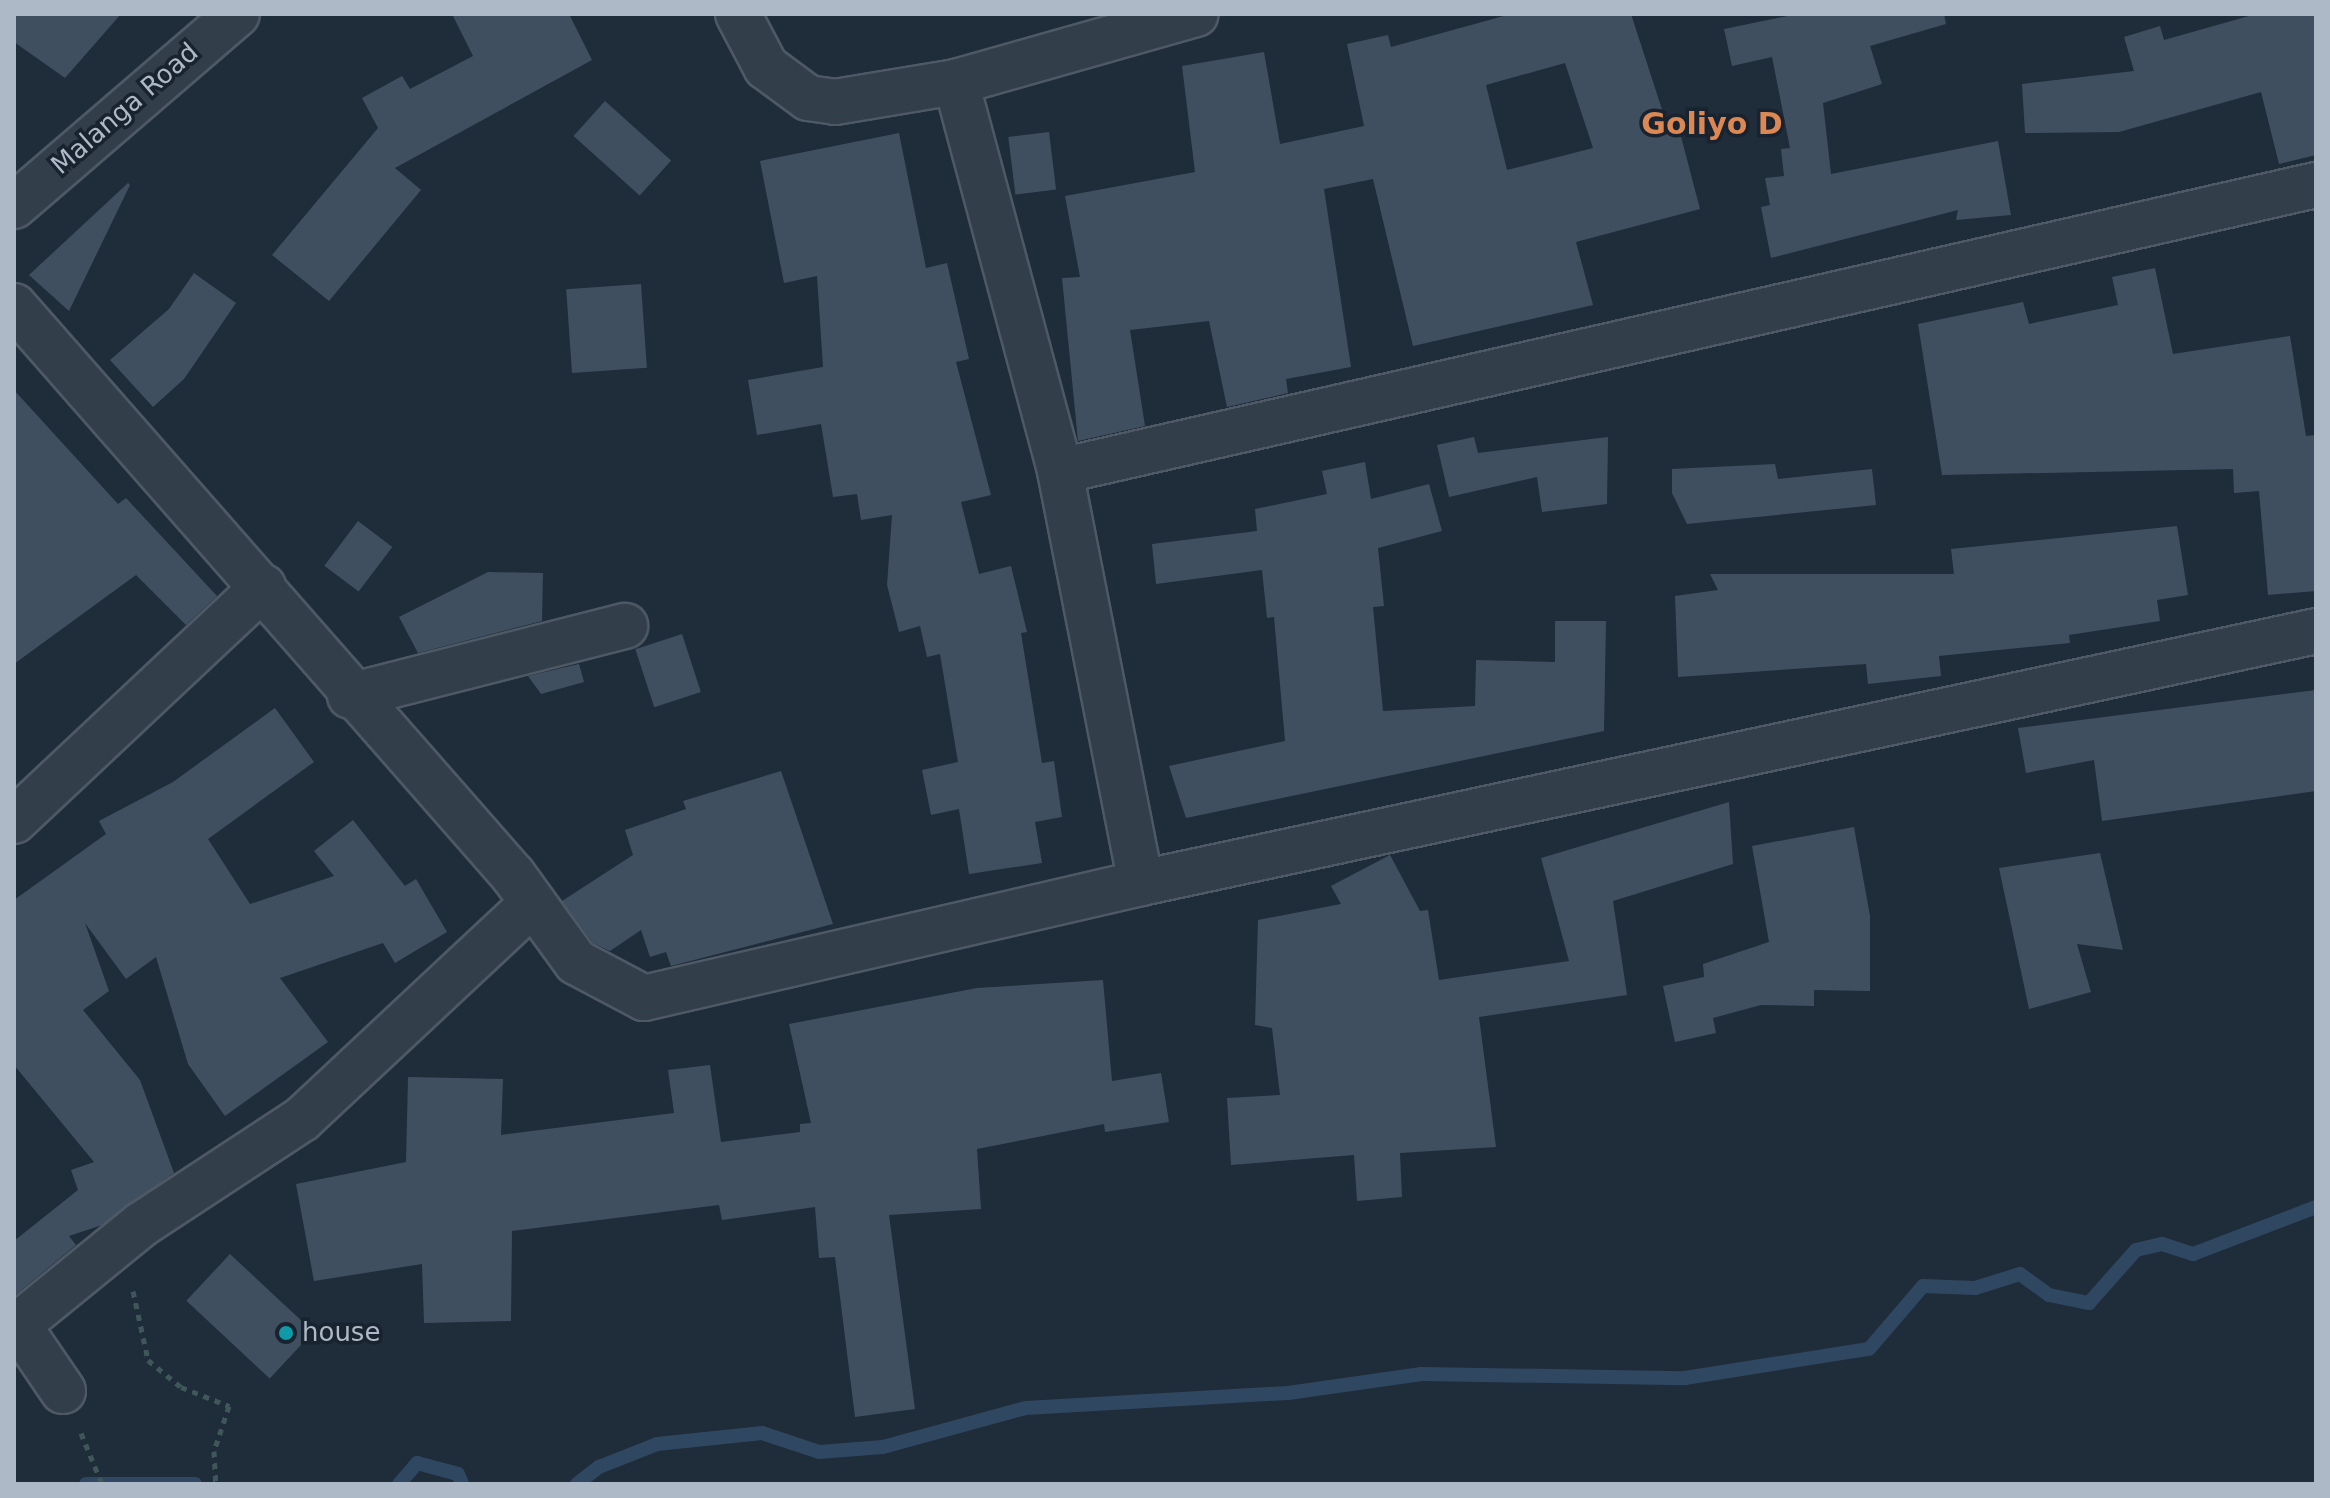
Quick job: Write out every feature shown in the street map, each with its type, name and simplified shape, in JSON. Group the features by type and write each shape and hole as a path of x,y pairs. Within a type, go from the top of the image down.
{"street":[{"name":"Malanga Road","path":"14,206 237,14"},
{"path":"738,14 766,67 808,98 835,102 956,82 1196,14"},
{"path":"956,82 1060,471 1141,883"},
{"path":"1060,471 2316,185"},
{"path":"14,306 263,587 350,696 532,904 576,962 644,998 1141,883 2316,631"},
{"path":"14,821 263,587"},
{"path":"350,696 625,626"},
{"path":"63,1391 18,1325 151,1218 302,1119 532,904"}],"path":[{"path":"151,1218 132,1293 140,1340 165,1377 229,1406 214,1451 216,1484"},
{"path":"63,1391 102,1484"}],"building":[{"path":"14,14 121,14 65,78 14,42"},
{"path":"452,14 569,14 592,60 395,168 421,190 329,301 272,255 378,128 362,98 402,76 410,89 473,56"},
{"path":"1511,14 1631,14 1668,128 1678,125 1700,209 1576,242 1593,305 1413,346 1373,179 1324,189 1351,367 1286,379 1288,393 1227,407 1209,321 1130,330 1145,426 1078,441 1062,278 1080,277 1065,196 1195,172 1182,66 1264,52 1280,144 1364,126 1347,44 1388,35 1391,47","holes":["1565,63 1593,148 1507,170 1486,85"]},
{"path":"1797,14 1944,14 1946,24 1870,46 1882,84 1823,103 1831,174 1998,141 2011,215 1956,220 1958,210 1771,258 1761,207 1770,205 1765,178 1784,176 1781,149 1790,148 1772,57 1732,66 1724,29"},
{"path":"2256,14 2316,14 2316,155 2279,164 2261,92 2119,132 2025,133 2022,84 2134,71 2124,37 2160,26 2164,40"},
{"path":"605,101 671,161 640,195 574,136"},
{"path":"1049,132 1056,190 1015,195 1008,137"},
{"path":"899,133 926,268 947,263 969,359 956,362 991,495 961,502 979,574 1011,566 1027,632 1021,633 1042,763 1054,761 1062,817 1035,822 1042,863 969,874 959,809 931,815 922,770 958,762 940,654 927,657 920,626 899,632 887,585 892,515 861,520 857,494 833,497 821,424 757,435 748,380 823,367 817,276 784,283 760,161"},
{"path":"128,183 130,185 69,311 29,275"},
{"path":"2155,268 2173,354 2290,336 2306,436 2316,435 2316,591 2268,595 2259,491 2234,493 2233,469 1942,475 1918,324 2023,302 2029,324 2118,305 2112,277"},
{"path":"194,273 236,303 184,379 153,407 110,360 169,309"},
{"path":"641,284 647,368 572,373 566,289"},
{"path":"14,390 118,504 126,498 217,596 186,625 136,575 14,664"},
{"path":"1474,437 1478,453 1608,437 1607,504 1542,512 1537,477 1449,497 1437,445"},
{"path":"1365,462 1371,499 1429,484 1442,531 1378,548 1384,606 1373,607 1383,711 1475,706 1476,660 1555,662 1555,621 1606,621 1604,731 1186,818 1169,766 1285,741 1274,617 1267,618 1262,570 1156,584 1152,544 1257,531 1255,509 1327,494 1322,471"},
{"path":"1775,464 1778,479 1872,469 1876,505 1687,524 1672,493 1672,469"},
{"path":"358,521 392,547 359,592 324,566"},
{"path":"2177,526 2188,595 2157,600 2160,621 2069,635 2070,643 1939,656 1941,676 1868,684 1866,664 1678,677 1675,596 1718,590 1710,574 1954,574 1951,549"},
{"path":"488,572 543,573 542,621 418,653 399,617"},
{"path":"682,634 701,692 654,707 635,649"},
{"path":"579,664 584,682 541,694 528,676"},
{"path":"2316,690 2316,791 2102,821 2094,760 2026,773 2018,728"},
{"path":"275,708 314,762 208,839 250,904 334,876 314,851 353,820 405,886 416,879 447,932 395,963 383,943 280,978 328,1042 225,1116 188,1064 156,957 126,979 85,923 109,991 83,1010 140,1080 174,1173 102,1225 69,1236 76,1245 14,1296 14,1241 78,1190 71,1170 94,1162 14,1065 14,900 106,834 99,821 173,782"},
{"path":"781,771 833,924 671,966 666,952 650,957 641,930 610,951 593,943 562,901 633,855 625,830 686,809 683,801"},
{"path":"1729,802 1733,864 1613,901 1627,995 1479,1017 1496,1147 1400,1153 1402,1197 1357,1201 1354,1155 1231,1165 1227,1098 1280,1095 1272,1028 1255,1025 1258,920 1341,904 1331,886 1390,855 1420,911 1428,910 1439,980 1569,961 1541,858"},
{"path":"1854,827 1870,916 1870,991 1814,990 1814,1006 1761,1005 1713,1018 1716,1033 1675,1042 1663,986 1704,977 1703,964 1769,942 1752,846"},
{"path":"2100,853 2123,950 2077,944 2091,992 2029,1009 1999,868"},
{"path":"1103,980 1112,1081 1161,1073 1169,1122 1105,1132 1104,1124 977,1149 981,1209 889,1215 915,1409 855,1417 835,1257 819,1258 815,1207 722,1220 719,1205 512,1231 511,1321 424,1323 422,1264 314,1281 296,1184 406,1162 408,1077 503,1079 501,1135 674,1113 668,1070 710,1065 721,1142 800,1132 800,1124 811,1123 789,1024 977,988"},
{"path":"230,1254 313,1332 270,1379 186,1301"}],"waterway":[{"path":"577,1484 599,1467 657,1444 762,1433 819,1452 883,1447 1026,1408 1288,1393 1422,1374 1685,1378 1869,1349 1923,1286 1975,1288 2020,1274 2049,1295 2089,1303 2136,1250 2162,1244 2193,1254 2316,1207"},
{"path":"399,1484 417,1463 458,1474 462,1484"},
{"path":"86,1484 195,1484"}],"place":[{"name":"house","path":"286,1333"}],"district":[{"name":"Goliyo D","path":"1712,124"}]}
